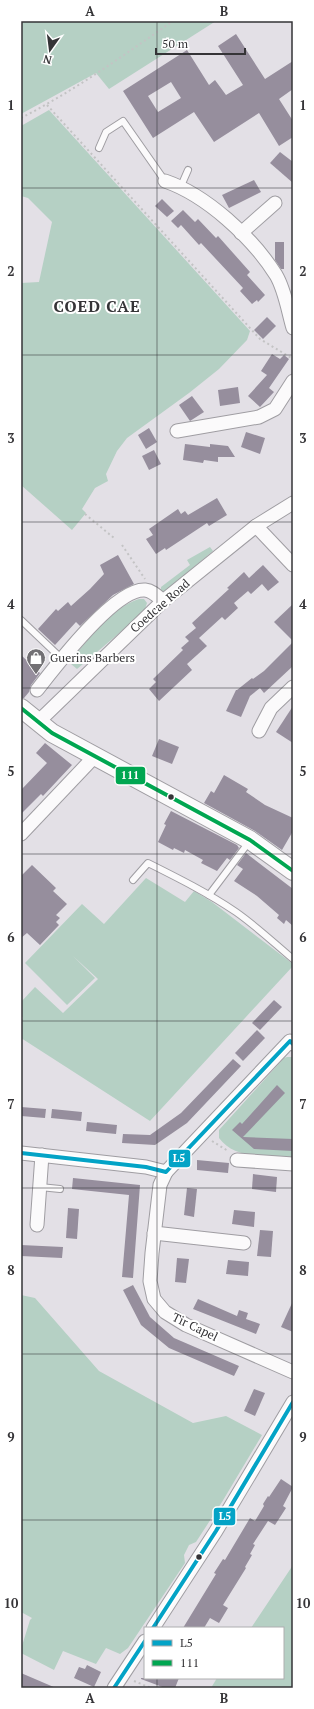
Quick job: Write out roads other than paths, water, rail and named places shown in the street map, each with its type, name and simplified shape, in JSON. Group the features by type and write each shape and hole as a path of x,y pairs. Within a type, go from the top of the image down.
{"street":[{"path":"165,181 181,186 223,217 241,233 288,290 293,328"},
{"path":"241,233 275,203"},
{"path":"177,431 259,417 275,409 293,381"},
{"name":"Coedcae Road","path":"38,722 158,597 256,526 293,503"},
{"path":"256,526 293,565"},
{"path":"37,690 66,662 75,643 105,613 130,593 144,590 158,597"},
{"path":"258,731 271,708 291,692"},
{"path":"21,708 52,733 250,840 293,870"},
{"path":"21,834 95,756"},
{"name":"Tir Capel","path":"293,1044 290,1041 166,1172 160,1185 150,1281 154,1300 165,1312 186,1324 293,1372"},
{"path":"21,1153 146,1167 166,1172"},
{"path":"37,1225 42,1155"},
{"path":"234,1157 293,1164"},
{"path":"154,1233 244,1243"},
{"path":"154,1627 216,1531 292,1405"},
{"path":"114,1688 144,1643"}],"lane":[{"path":"99,148 106,132 123,122 165,181"},
{"path":"181,186 188,170"},
{"path":"21,620 66,662"},
{"path":"209,895 250,840"},
{"path":"133,880 148,863 209,895 237,914 293,959"},
{"path":"40,1187 60,1189"}],"place":[{"name":"Guerins Barbers","path":"36,675"}],"district":[{"name":"COED CAE","path":"97,306"}]}
